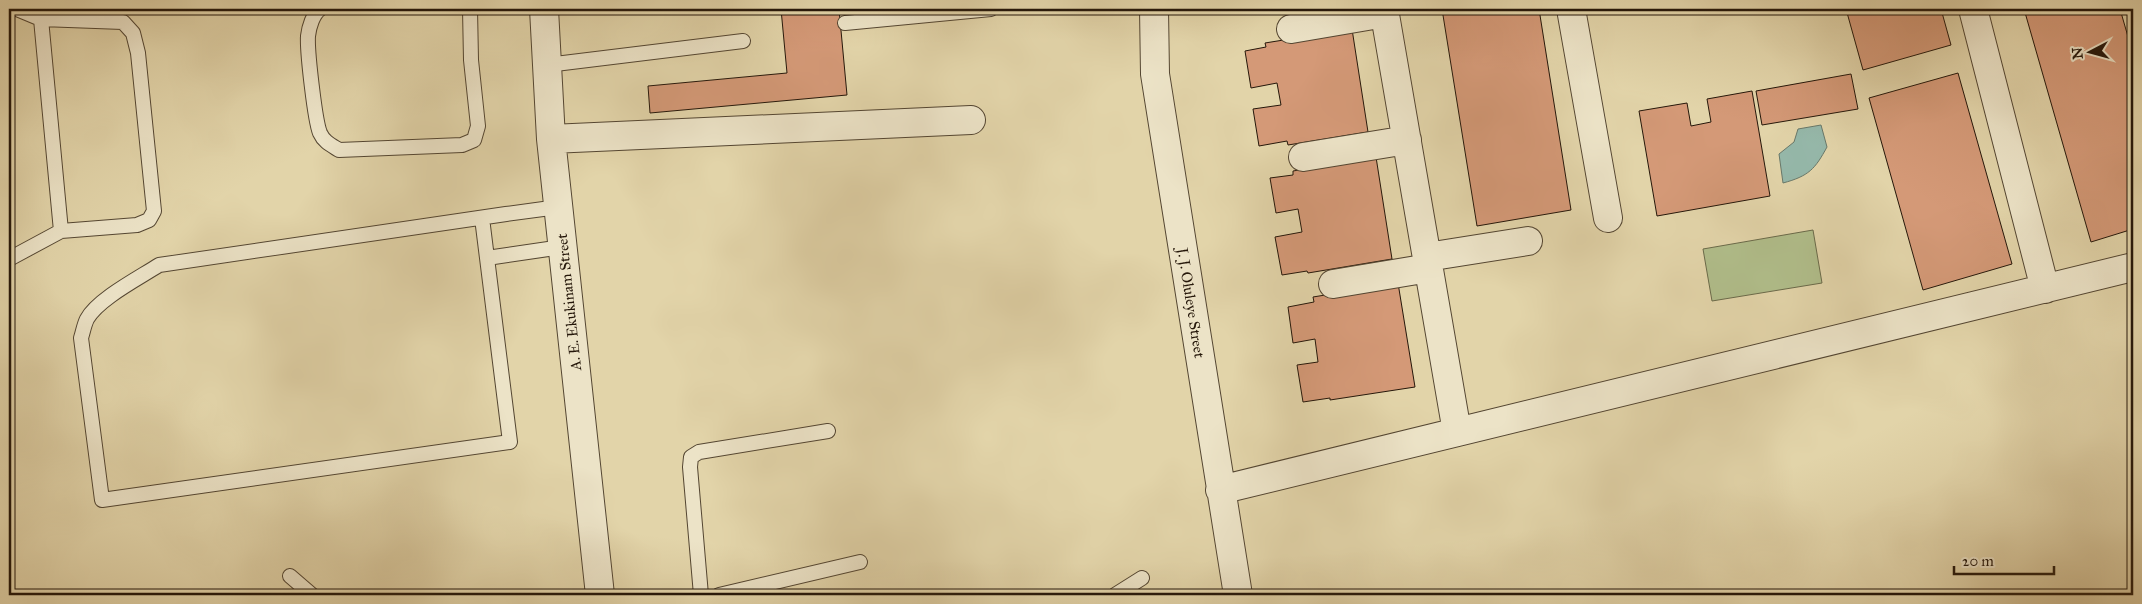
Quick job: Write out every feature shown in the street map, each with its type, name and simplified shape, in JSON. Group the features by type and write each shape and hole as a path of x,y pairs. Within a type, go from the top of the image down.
{"street":[{"name":"A. E. Ekukinam Street","path":"544,9 550,139 600,595"},
{"name":"J. J. Oluleye Street","path":"1154,9 1155,74 1238,595"},
{"path":"1571,9 1608,218"},
{"path":"1973,9 2045,289"},
{"path":"1291,29 1384,11 1457,432"},
{"path":"550,139 971,120"},
{"path":"1303,157 1406,140"},
{"path":"1333,284 1528,241"},
{"path":"1220,490 2133,268"}],"lane":[{"path":"9,259 61,231 137,224 149,220 154,211 138,53 132,33 122,22 41,19 17,9"},
{"path":"320,9 311,23 308,37 311,74 319,132 326,142 339,150 462,145 474,140 478,126 471,60 470,9"},
{"path":"845,23 992,9"},
{"path":"41,19 61,231"},
{"path":"547,65 743,41"},
{"path":"482,218 510,442 102,500 81,338 88,318 105,301 159,265 482,218 558,207"},
{"path":"487,258 562,247"},
{"path":"701,595 690,467 692,456 699,452 828,431"},
{"path":"719,595 860,562"},
{"path":"290,576 312,595"},
{"path":"1115,595 1142,578"}],"green space":[{"path":"1813,230 1822,283 1712,301 1703,249"}],"shaded area":[{"path":"1821,125 1827,147 1819,161 1810,171 1799,178 1783,183 1779,154 1794,142 1798,129"}],"building":[{"path":"641,9 679,9 641,12"},
{"path":"781,9 839,9 847,95 650,113 648,86 787,73"},
{"path":"1288,9 1333,9 1289,16"},
{"path":"1442,9 1539,9 1571,210 1477,226"},
{"path":"1846,9 1941,9 1951,45 1863,70"},
{"path":"2024,9 2120,9 2133,54 2133,229 2091,242"},
{"path":"1352,29 1368,132 1288,145 1287,141 1259,146 1253,109 1281,105 1277,83 1251,88 1245,51 1266,47 1265,43"},
{"path":"1958,73 2012,264 1923,290 1869,98"},
{"path":"1851,74 1858,109 1762,125 1756,91"},
{"path":"1752,91 1770,196 1657,216 1639,111 1687,103 1691,126 1711,122 1707,99"},
{"path":"1376,157 1392,259 1308,273 1307,271 1282,275 1275,237 1302,232 1298,209 1276,213 1270,178 1293,175 1293,171"},
{"path":"1398,283 1415,387 1330,400 1330,398 1303,402 1297,365 1318,362 1315,339 1293,343 1288,307 1314,302 1313,297"}]}
